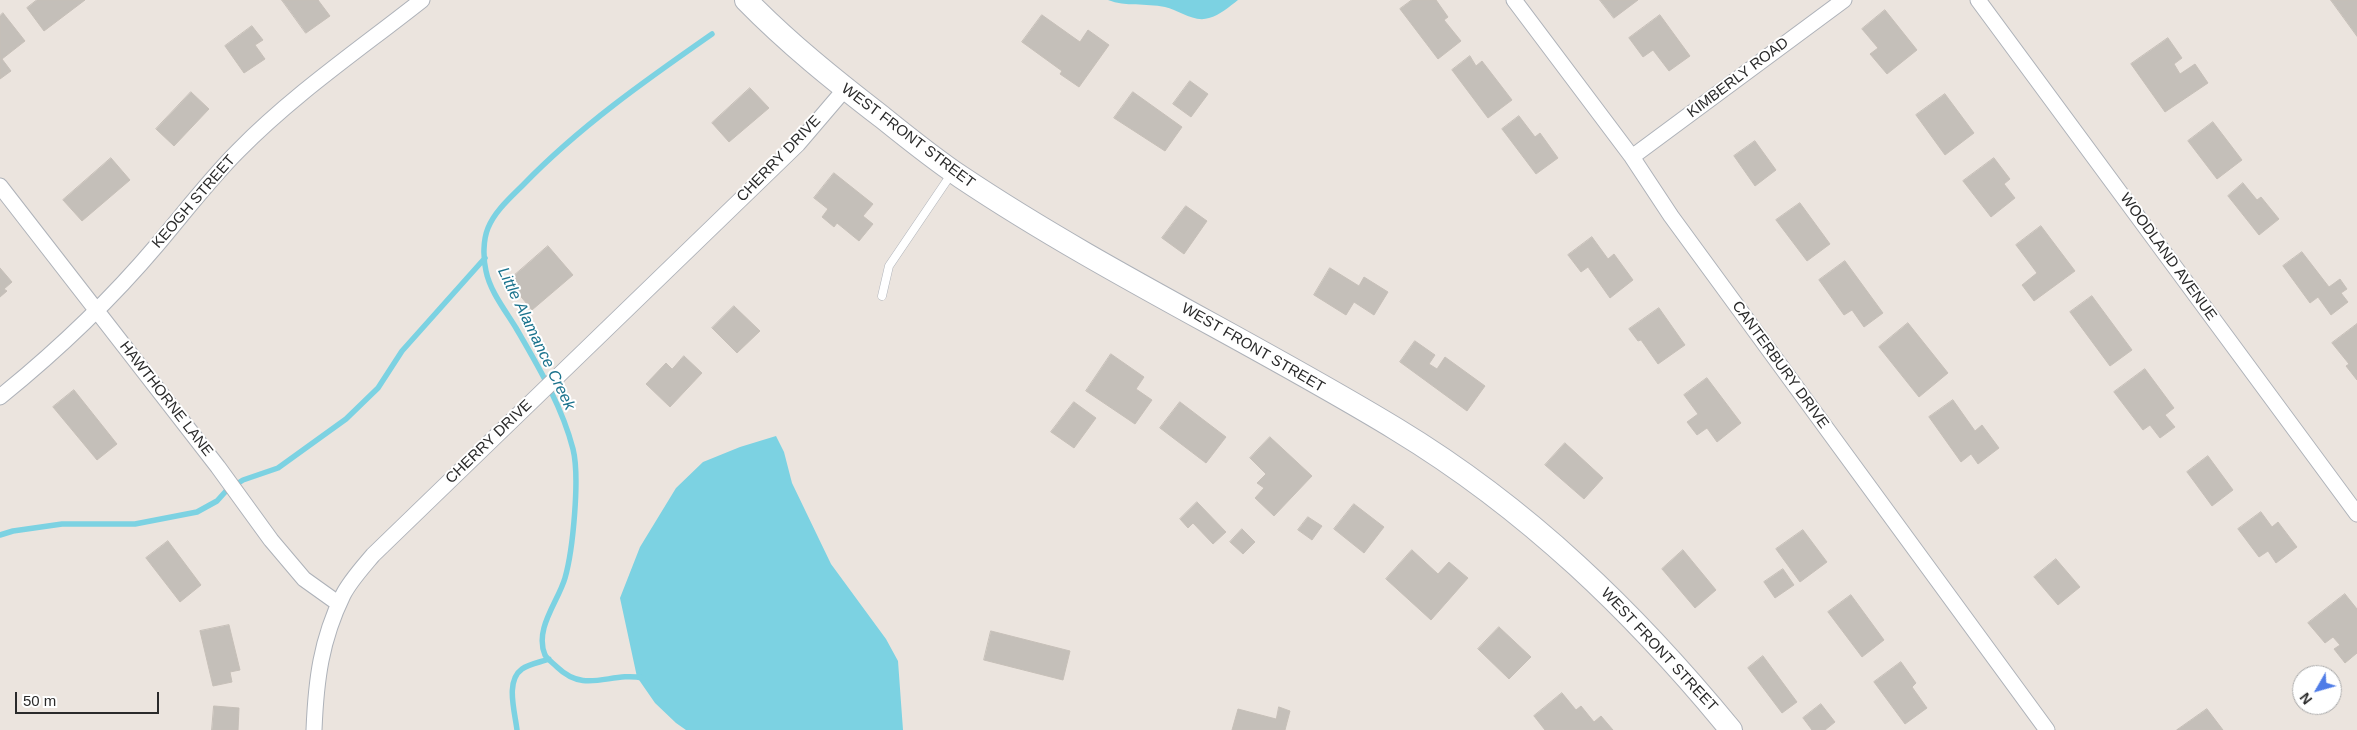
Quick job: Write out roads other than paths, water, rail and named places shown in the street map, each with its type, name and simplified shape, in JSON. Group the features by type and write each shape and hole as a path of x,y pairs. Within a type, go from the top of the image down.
{"street":[{"name":"KEOGH STREET","path":"0,397 58,350 97,312 157,245 203,187 277,113 422,0"},
{"name":"WEST FRONT STREET","path":"746,0 787,40 845,89 953,172 1057,237 1397,430 1482,487 1562,552 1622,607 1690,680 1731,730"},
{"name":"CANTERBURY DRIVE","path":"1514,0 1632,157 1671,216 2047,730"},
{"name":"KIMBERLY ROAD","path":"1632,157 1844,0"},
{"name":"WOODLAND AVENUE","path":"1978,0 2357,514"},
{"name":"CHERRY DRIVE","path":"314,730 315,698 323,644 344,594 373,555 798,144 845,89"},
{"name":"HAWTHORNE LANE","path":"0,186 218,467 271,540 304,579 339,604"}],"lane":[{"path":"882,296 889,266 953,172"}],"water":[{"path":"1108,0 1238,0 1217,15 1198,19 1165,7"},
{"path":"776,436 784,452 792,483 831,564 886,639 898,661 903,730 686,730 655,703 637,677 620,598 640,547 676,488 703,462 740,447"}],"waterway":[{"name":"Little Alamance Creek","path":"643,678 620,677 588,681 578,680 557,667 545,655 542,635 548,616 562,587 571,550 576,495 575,461 563,417 549,387 491,286 485,266 484,243 488,228 499,210 544,164 614,105 712,34"},
{"path":"0,535 13,531 62,524 135,524 197,512 217,501 226,491 243,480 278,468 346,419 378,388 402,351 485,258"},
{"name":"Little Alamance Creek","path":"517,730 512,697 512,689 517,674 532,664 549,659"}]}
